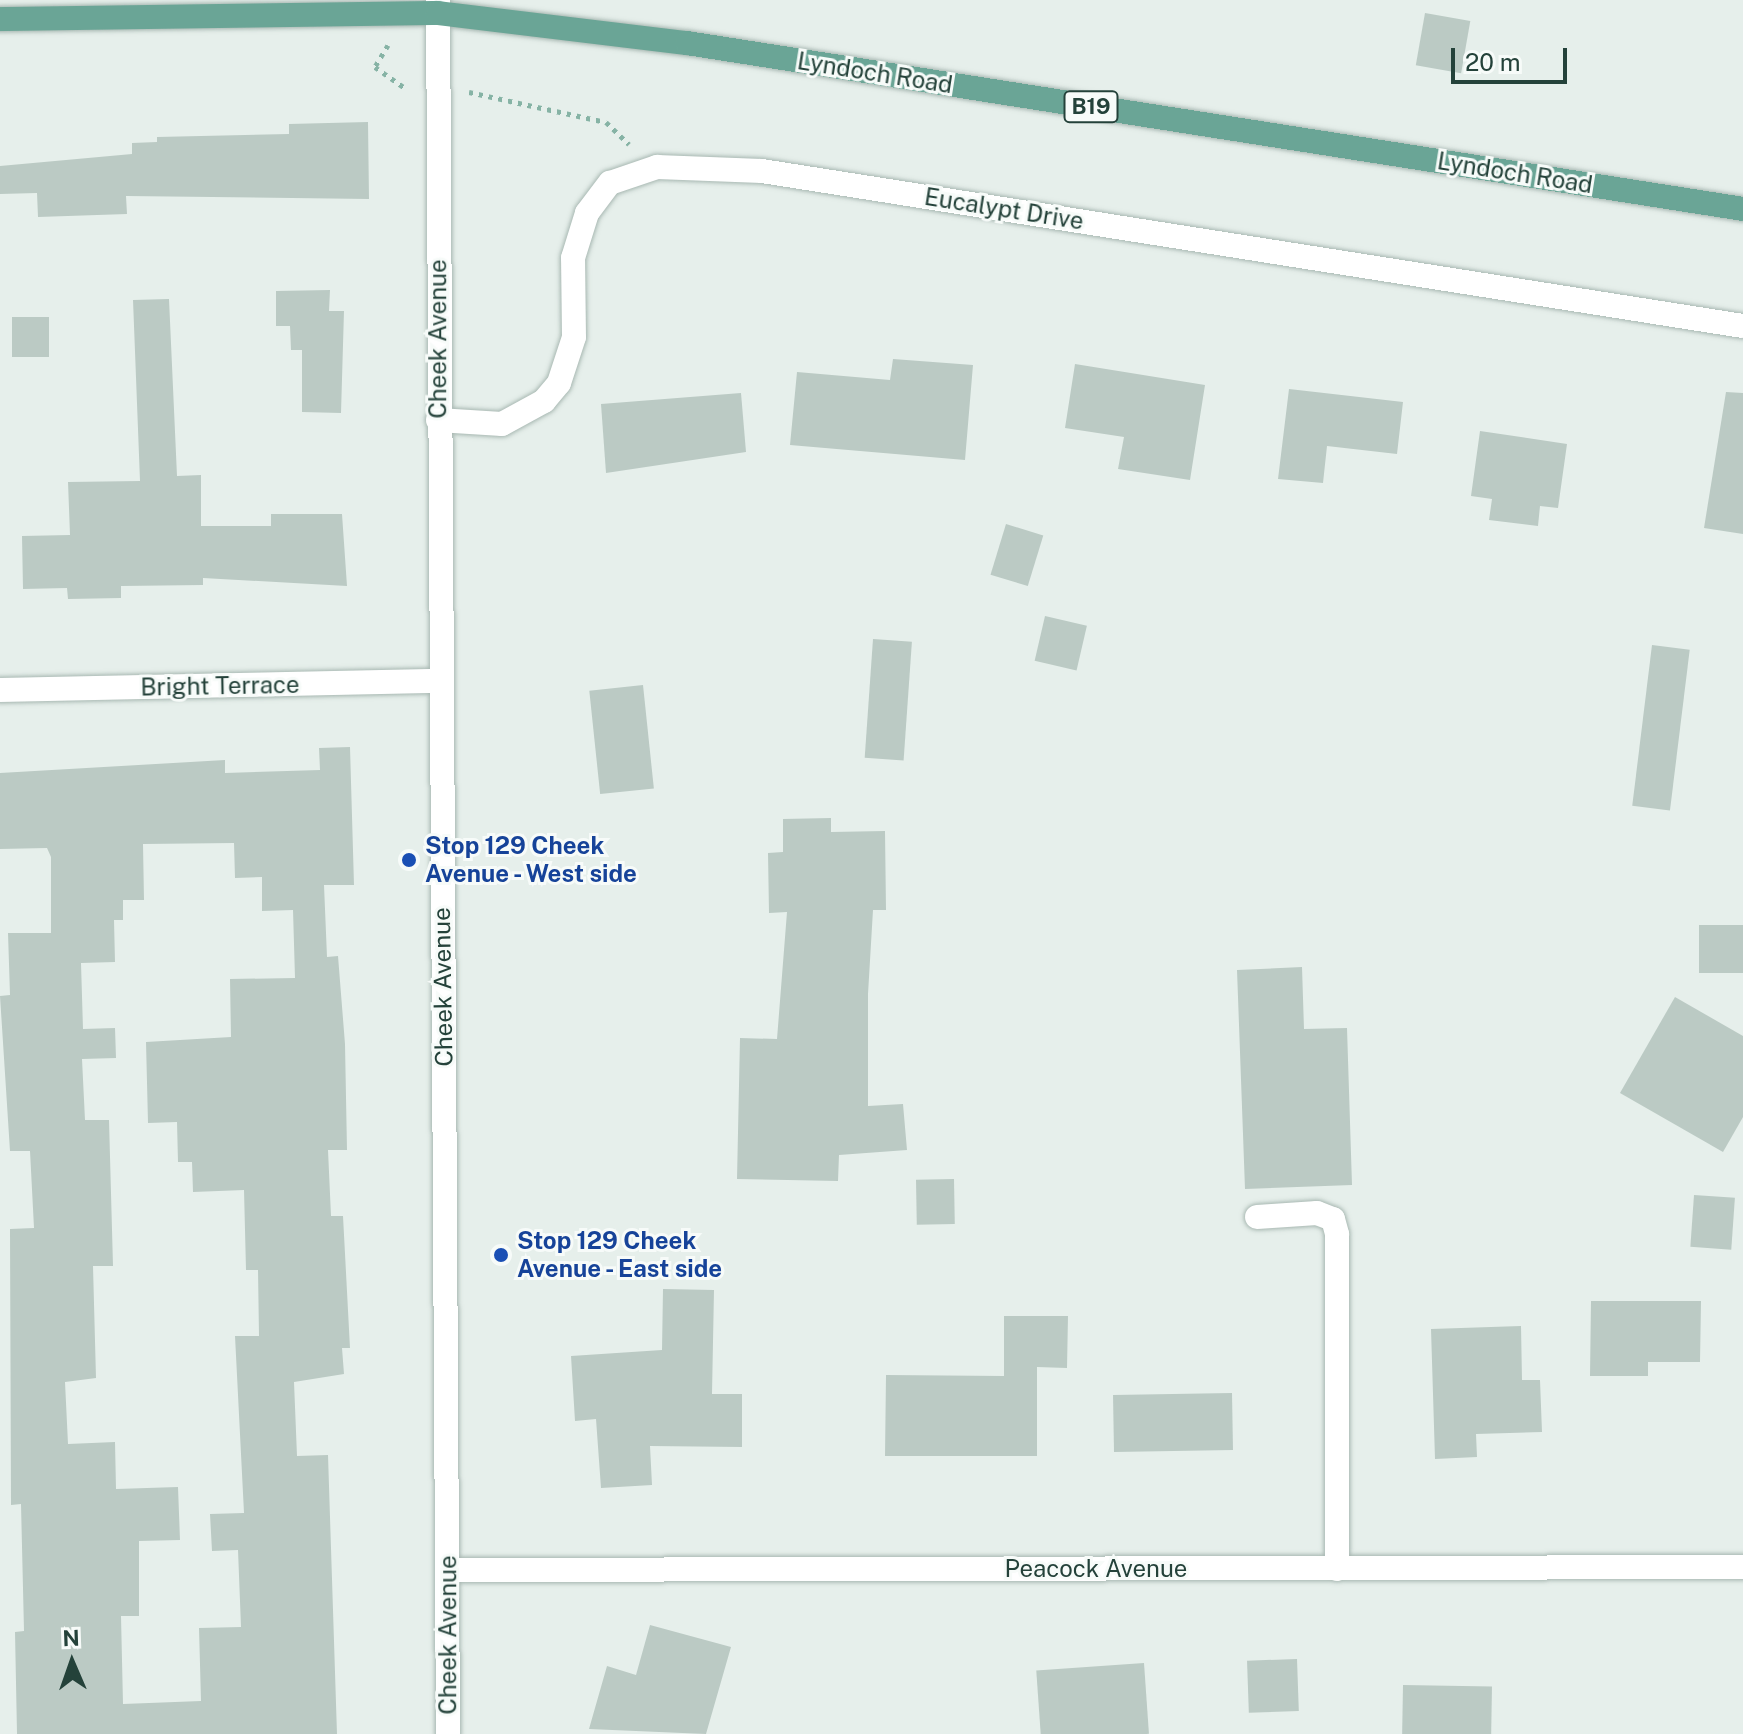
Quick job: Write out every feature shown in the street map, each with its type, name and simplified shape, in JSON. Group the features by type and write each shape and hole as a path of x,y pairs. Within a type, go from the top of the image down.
{"main road":[{"name":"Lyndoch Road","path":"0,19 389,13 438,7 687,43 1743,209"}],"street":[{"name":"Cheek Avenue","path":"438,7 448,1734"},
{"name":"Eucalypt Drive","path":"438,420 502,424 544,401 559,383 574,337 580,231 598,193 641,171 697,165 762,171 1743,326"},
{"name":"Bright Terrace","path":"0,690 441,681"},
{"path":"1257,1217 1317,1213 1333,1219 1337,1234 1337,1569"},
{"name":"Peacock Avenue","path":"448,1570 1743,1567"}],"path":[{"path":"389,13 387,51 375,67 395,87 438,90 544,106 617,126 641,171"}],"building":[{"path":"1425,13 1470,21 1461,73 1416,65"},
{"path":"368,122 369,199 126,196 127,214 38,217 37,193 0,194 0,166 132,154 132,143 157,142 157,137 289,134 289,124"},
{"path":"330,290 329,311 344,311 341,413 302,412 302,350 291,350 290,326 276,326 276,291"},
{"path":"169,299 177,476 201,475 201,526 271,526 271,514 342,514 347,586 203,578 203,585 121,586 121,598 68,599 67,588 23,589 22,536 70,535 68,482 140,481 133,300"},
{"path":"12,317 49,317 49,357 12,357"},
{"path":"893,359 973,365 965,460 790,445 797,372 890,380"},
{"path":"1075,364 1205,385 1190,480 1118,469 1124,437 1065,428"},
{"path":"1289,389 1403,402 1397,454 1327,446 1323,483 1278,479"},
{"path":"1726,392 1743,393 1743,534 1704,528"},
{"path":"741,393 746,452 606,473 601,404"},
{"path":"1480,431 1567,444 1558,508 1540,506 1538,526 1489,520 1492,499 1471,496"},
{"path":"1006,524 1043,535 1028,586 991,575"},
{"path":"1045,616 1087,626 1077,670 1035,661"},
{"path":"873,639 912,642 904,760 865,758"},
{"path":"1652,645 1690,650 1670,810 1632,806"},
{"path":"643,685 654,788 600,794 589,691"},
{"path":"350,747 354,885 324,885 327,957 338,956 345,1044 347,1150 328,1150 331,1216 343,1216 350,1348 342,1348 344,1374 294,1382 297,1456 328,1455 337,1734 17,1734 15,1632 24,1631 21,1504 11,1505 10,1229 34,1228 30,1151 10,1151 0,996 10,995 8,933 51,933 51,857 47,848 0,849 0,773 225,760 225,773 320,770 319,748","holes":["234,843 235,878 262,877 262,911 293,910 295,978 230,979 231,1037 146,1042 148,1123 177,1122 178,1162 192,1162 193,1192 244,1190 246,1270 258,1270 259,1336 235,1336 244,1513 210,1514 212,1551 238,1550 241,1627 199,1628 201,1701 123,1704 121,1616 139,1616 139,1541 180,1540 178,1487 116,1489 115,1442 68,1444 65,1382 96,1378 93,1266 113,1266 109,1120 85,1120 82,1059 116,1058 115,1028 83,1029 81,963 115,962 114,920 123,920 123,900 144,900 143,844"]},
{"path":"831,818 831,832 885,831 886,910 873,910 868,994 868,1106 903,1104 907,1150 839,1155 838,1181 737,1179 740,1038 777,1039 787,912 769,913 768,853 783,852 783,819"},
{"path":"1699,925 1743,925 1743,973 1699,973"},
{"path":"1302,967 1304,1029 1347,1028 1352,1185 1245,1189 1237,970"},
{"path":"1675,997 1743,1036 1743,1117 1723,1152 1620,1093"},
{"path":"954,1179 955,1224 917,1225 916,1180"},
{"path":"1694,1195 1735,1198 1731,1250 1690,1247"},
{"path":"663,1289 714,1290 712,1394 742,1394 742,1447 650,1446 652,1485 601,1488 596,1419 575,1421 571,1356 662,1350"},
{"path":"1591,1301 1701,1301 1700,1362 1648,1362 1648,1376 1590,1376"},
{"path":"1004,1316 1068,1316 1067,1368 1037,1367 1037,1456 885,1456 886,1375 1004,1376"},
{"path":"1521,1326 1522,1380 1540,1380 1542,1432 1476,1434 1477,1457 1435,1459 1431,1329"},
{"path":"1232,1393 1233,1450 1114,1452 1113,1395"},
{"path":"650,1625 731,1647 706,1734 589,1729 607,1666 636,1675"},
{"path":"1297,1659 1299,1711 1249,1713 1247,1661"},
{"path":"1144,1663 1149,1734 1041,1734 1036,1671"},
{"path":"1403,1685 1492,1687 1491,1734 1402,1734"}],"place":[{"name":"Stop 129 Cheek Avenue - West side","path":"409,860"},
{"name":"Stop 129 Cheek Avenue - East side","path":"501,1255"}]}
